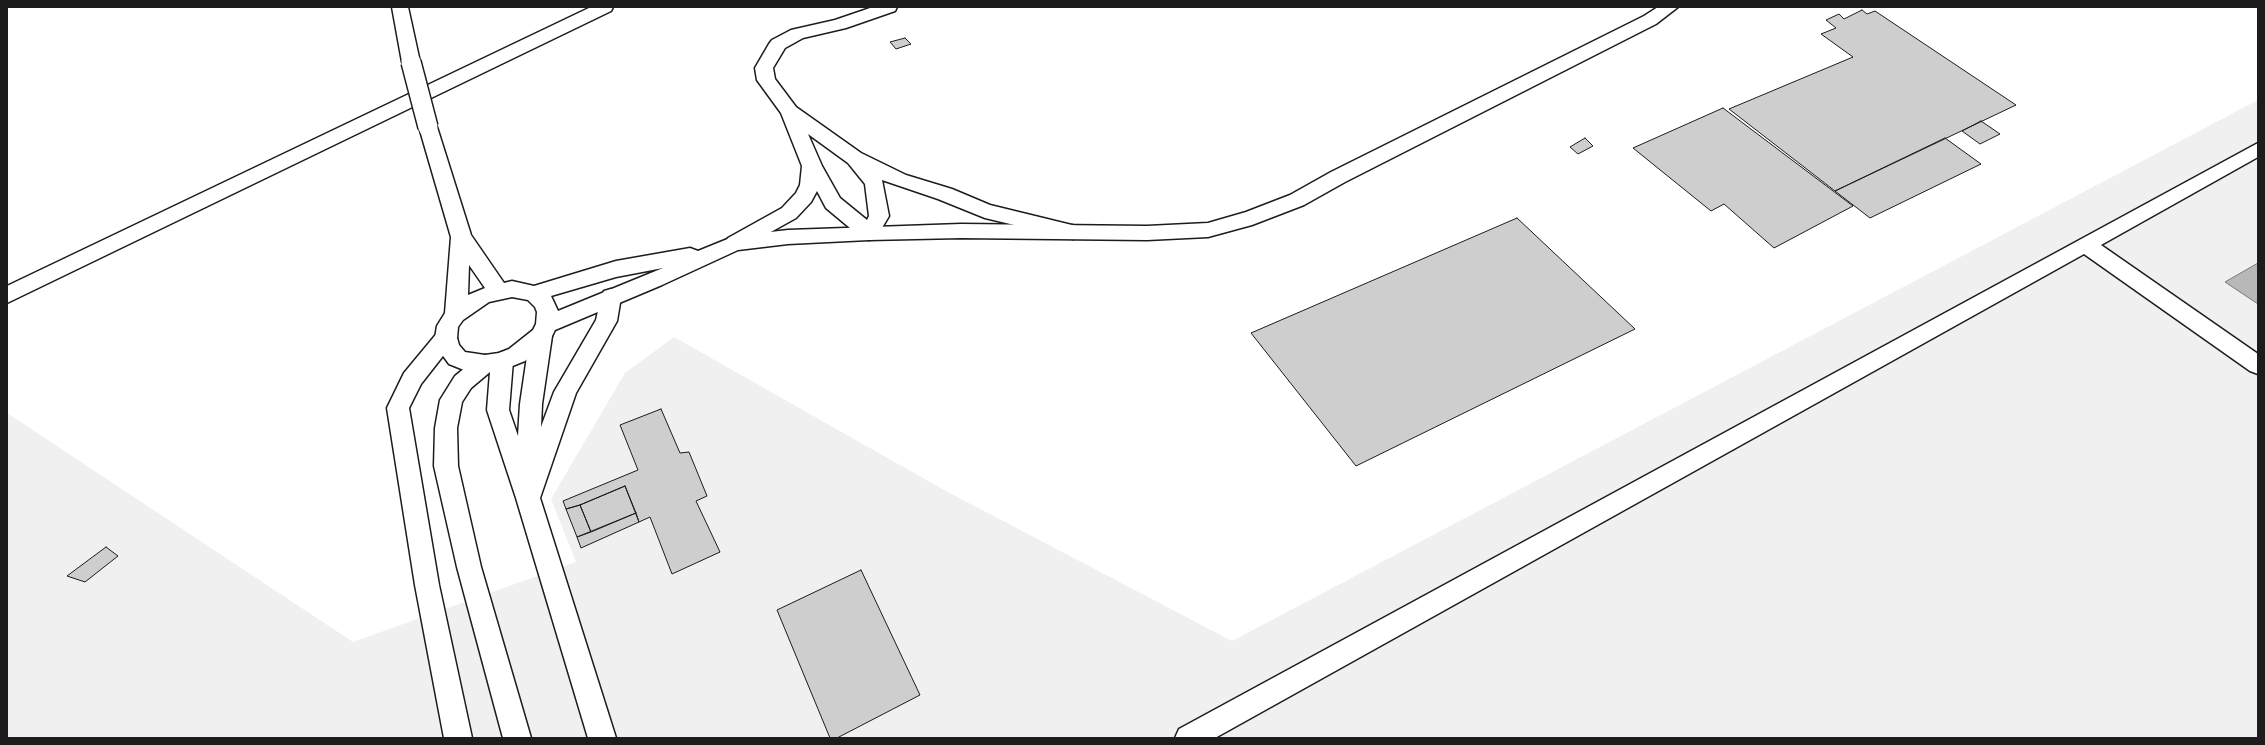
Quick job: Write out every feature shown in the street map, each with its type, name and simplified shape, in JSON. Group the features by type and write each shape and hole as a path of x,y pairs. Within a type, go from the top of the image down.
{"street":[{"path":"400,7 411,62 428,127 461,237 498,291"},
{"path":"7,295 605,7"},
{"path":"869,232 833,203 812,166 790,111 766,80 764,68 778,44 797,34 840,24 889,7"},
{"path":"735,243 788,236 869,232 1147,233 1208,230 1252,218 1298,200 1338,177 1650,20 1670,7"},
{"path":"790,111 854,158 899,180 945,194 985,211 1074,232"},
{"path":"1189,738 2258,149"},
{"path":"854,158 874,183 879,216 869,232"},
{"path":"517,738 469,567 446,466 446,428 451,400 463,382 493,363 517,355 544,330 611,297 655,280 715,250 735,243 789,213 804,197 810,185 812,166"},
{"path":"456,314 461,237"},
{"path":"2086,244 2258,365"},
{"path":"534,294 616,269 715,250"},
{"path":"493,363 469,363 457,358 449,349 446,338 448,326 456,314 468,304 498,291 524,291 534,294 544,302 548,312 531,404 528,498"},
{"path":"528,498 565,392 606,321 611,297"},
{"path":"446,338 412,379 398,408 427,585 458,738"},
{"path":"493,363 498,410 528,498 602,738"}],"shaded area":[{"path":"2258,100 2258,738 7,738 7,413 353,642 576,562 551,499 625,373 674,337 944,490 1232,641"},
{"path":"2258,263 2258,304 2225,282"}],"building":[{"path":"1862,10 1867,14 1875,11 2016,105 1835,191 1729,109 1853,57 1821,34 1836,28 1826,20 1839,14 1844,19"},
{"path":"905,38 911,44 896,49 890,42"},
{"path":"1723,108 1853,206 1774,248 1724,204 1711,211 1633,148"},
{"path":"1981,121 2000,134 1980,144 1962,131"},
{"path":"1585,138 1593,146 1578,154 1570,147"},
{"path":"1945,138 1981,164 1870,218 1835,191"},
{"path":"1517,218 1635,329 1356,466 1251,333"},
{"path":"661,409 680,453 689,452 707,496 696,501 720,552 672,574 650,517 639,522 625,486 580,505 566,509 563,501 638,470 620,425"},
{"path":"625,486 636,513 591,532 580,505"},
{"path":"580,505 591,532 577,537 566,509"},
{"path":"636,513 639,522 581,548 577,537"},
{"path":"106,547 118,556 85,582 67,576"},
{"path":"861,570 920,695 837,738 830,738 777,610"}]}
